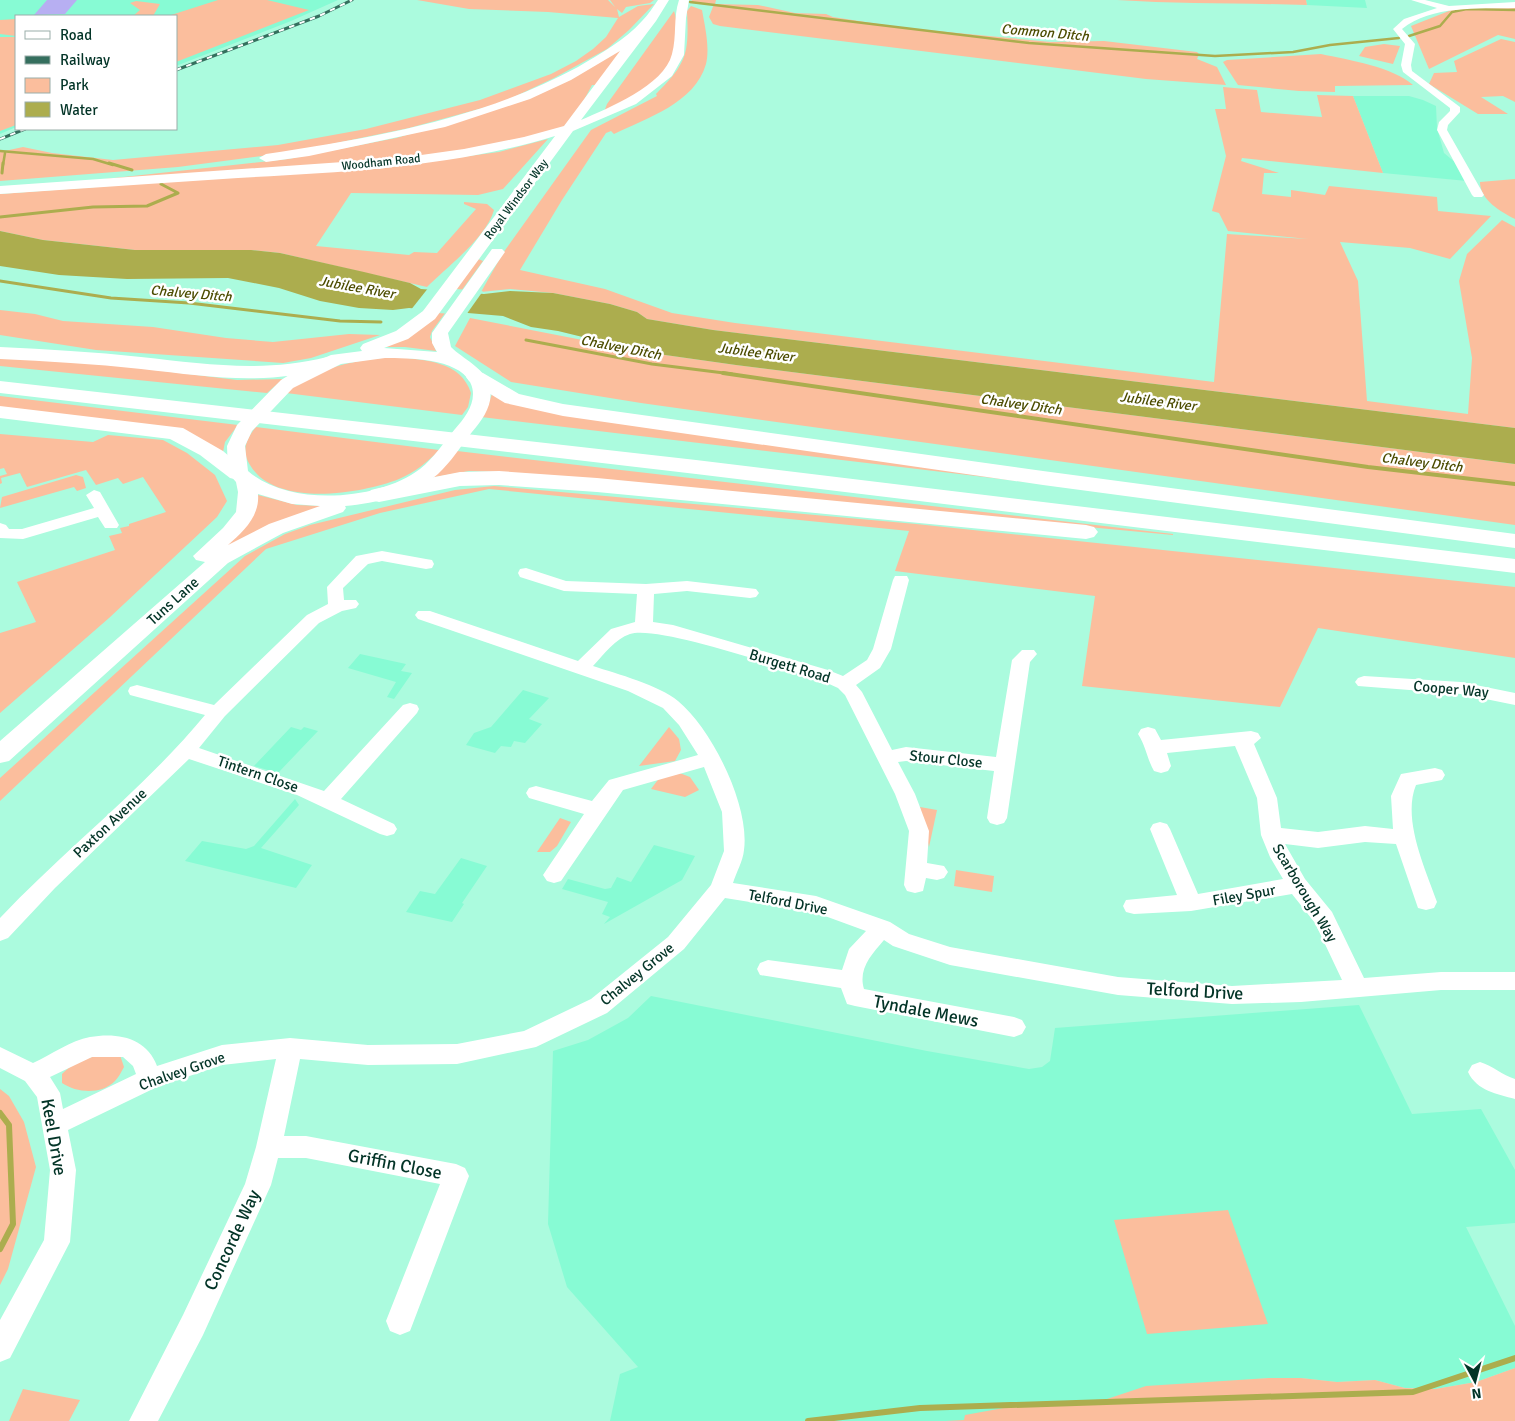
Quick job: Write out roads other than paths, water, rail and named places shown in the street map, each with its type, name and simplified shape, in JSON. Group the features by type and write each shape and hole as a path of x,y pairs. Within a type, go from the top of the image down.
{"highway":[{"path":"0,353 134,362 248,375 288,372 332,361"},
{"path":"471,372 512,399 563,410 1073,482 1515,541"},
{"path":"0,374 230,406"},
{"path":"0,387 230,406 493,437 1515,549"},
{"path":"0,412 175,433 210,451 242,477"},
{"path":"493,437 696,467 1515,566"},
{"path":"378,496 460,479 519,480 1515,571"}],"main road":[{"name":"Woodham Road","path":"0,185 211,166 318,150 424,127 469,115 554,83 605,57 670,6 681,33 676,59 670,72 638,99 590,122 521,142 470,152 317,169 0,190"},
{"path":"575,143 670,6"},
{"name":"Royal Windsor Way","path":"332,361 395,338 415,327 428,315 670,6"},
{"name":"Royal Windsor Way","path":"471,372 444,349 439,340 440,333 506,239"},
{"path":"242,477 272,492 299,499 345,500 378,496 421,477 444,455 475,416 479,408 481,389 471,372 446,359 416,353 385,353 332,361"},
{"name":"Tuns Lane","path":"0,737 230,531 246,511 249,502 236,446 244,429 287,384 332,361"},
{"name":"Tuns Lane","path":"0,755 226,555 280,525 378,496"}],"street":[{"path":"1415,0 1446,8"},
{"path":"1478,195 1442,130 1443,124 1455,112 1455,107 1408,72 1406,65 1410,44 1397,29 1401,24 1446,8 1509,3"},
{"path":"94,495 110,525"},
{"path":"0,528 4,534 23,534 101,511"},
{"name":"Paxton Avenue","path":"0,932 47,882 186,751 218,712 313,620 344,605 335,587 362,560 382,556 415,566"},
{"path":"538,574 564,586 646,589 687,586 712,591 750,593"},
{"path":"844,684 874,664 882,649 901,580"},
{"path":"644,625 646,589"},
{"name":"Chalvey Grove","path":"56,1124 150,1079 222,1055 290,1048 368,1055 447,1055 528,1040 599,1006 676,943 720,889 734,852 732,812 710,758 686,720 670,704 635,687 424,615"},
{"name":"Burgett Road","path":"581,668 608,638 623,629 644,625 667,629 822,674 844,684 853,692 888,757 905,794 919,831 923,875"},
{"name":"Stour Close","path":"997,818 1021,660 1028,654"},
{"name":"Cooper Way","path":"1364,682 1383,678 1500,694 1515,699"},
{"path":"137,691 218,712"},
{"path":"328,800 410,709"},
{"name":"Scarborough Way","path":"1161,766 1152,741 1246,739 1267,798 1271,835 1280,857 1297,885 1324,918 1357,988"},
{"name":"Tintern Close","path":"186,751 304,790 328,800 344,811 387,829"},
{"name":"Stour Close","path":"888,757 906,754 1004,765"},
{"path":"554,875 616,785 710,758"},
{"path":"1426,902 1404,837 1401,796 1408,779 1435,775"},
{"path":"536,793 597,810"},
{"path":"1271,835 1318,840 1365,834 1404,837"},
{"name":"Filey Spur","path":"1169,837 1191,904"},
{"name":"Filey Spur","path":"1134,906 1191,904 1297,885"},
{"name":"Telford Drive","path":"720,889 816,904 882,928 901,940 950,956 1118,986 1232,995 1441,981 1515,981"},
{"path":"768,969 850,980 858,955 882,928"},
{"name":"Tyndale Mews","path":"850,980 855,997 1014,1027"},
{"path":"33,1074 90,1047 128,1047 142,1060 150,1079"},
{"name":"Concorde Way","path":"143,1421 198,1315 254,1194 269,1146 290,1048"},
{"name":"Keel Drive","path":"0,1057 33,1074 48,1093 56,1124 63,1170 57,1242 0,1348"},
{"path":"1480,1072 1492,1082 1515,1089"},
{"name":"Griffin Close","path":"269,1146 306,1147 456,1176 400,1321"}],"water":[{"name":"Jubilee River","path":"0,231 43,240 135,250 251,250 280,253 410,283 421,289 484,294 510,291 553,293 610,304 637,312 647,319 713,330 1515,428 1515,464 644,352 558,331 531,327 503,316 409,308 393,310 359,308 320,301 279,288 228,278 127,279 59,275 0,266"}],"waterway":[{"name":"Common Ditch","path":"690,2 1029,43 1215,56 1293,52 1330,45 1399,38"},
{"name":"Common Ditch","path":"1409,36 1440,26 1452,12 1467,9 1515,10"},
{"path":"0,151 93,159 113,165"},
{"path":"3,165 5,153"},
{"path":"2,173 3,163"},
{"path":"109,163 132,170"},
{"path":"0,217 93,207 147,206 178,193 161,184"},
{"name":"Chalvey Ditch","path":"0,281 111,298 189,303 340,321 381,322"},
{"name":"Chalvey Ditch","path":"526,340 652,364 732,374"},
{"name":"Chalvey Ditch","path":"723,373 1368,467 1515,484"},
{"path":"0,1113 9,1125 13,1224 0,1249"},
{"path":"808,1421 920,1408 1413,1392 1515,1358"}],"railway":[{"path":"178,69 319,16 352,0"},
{"path":"0,139 22,130"}]}
